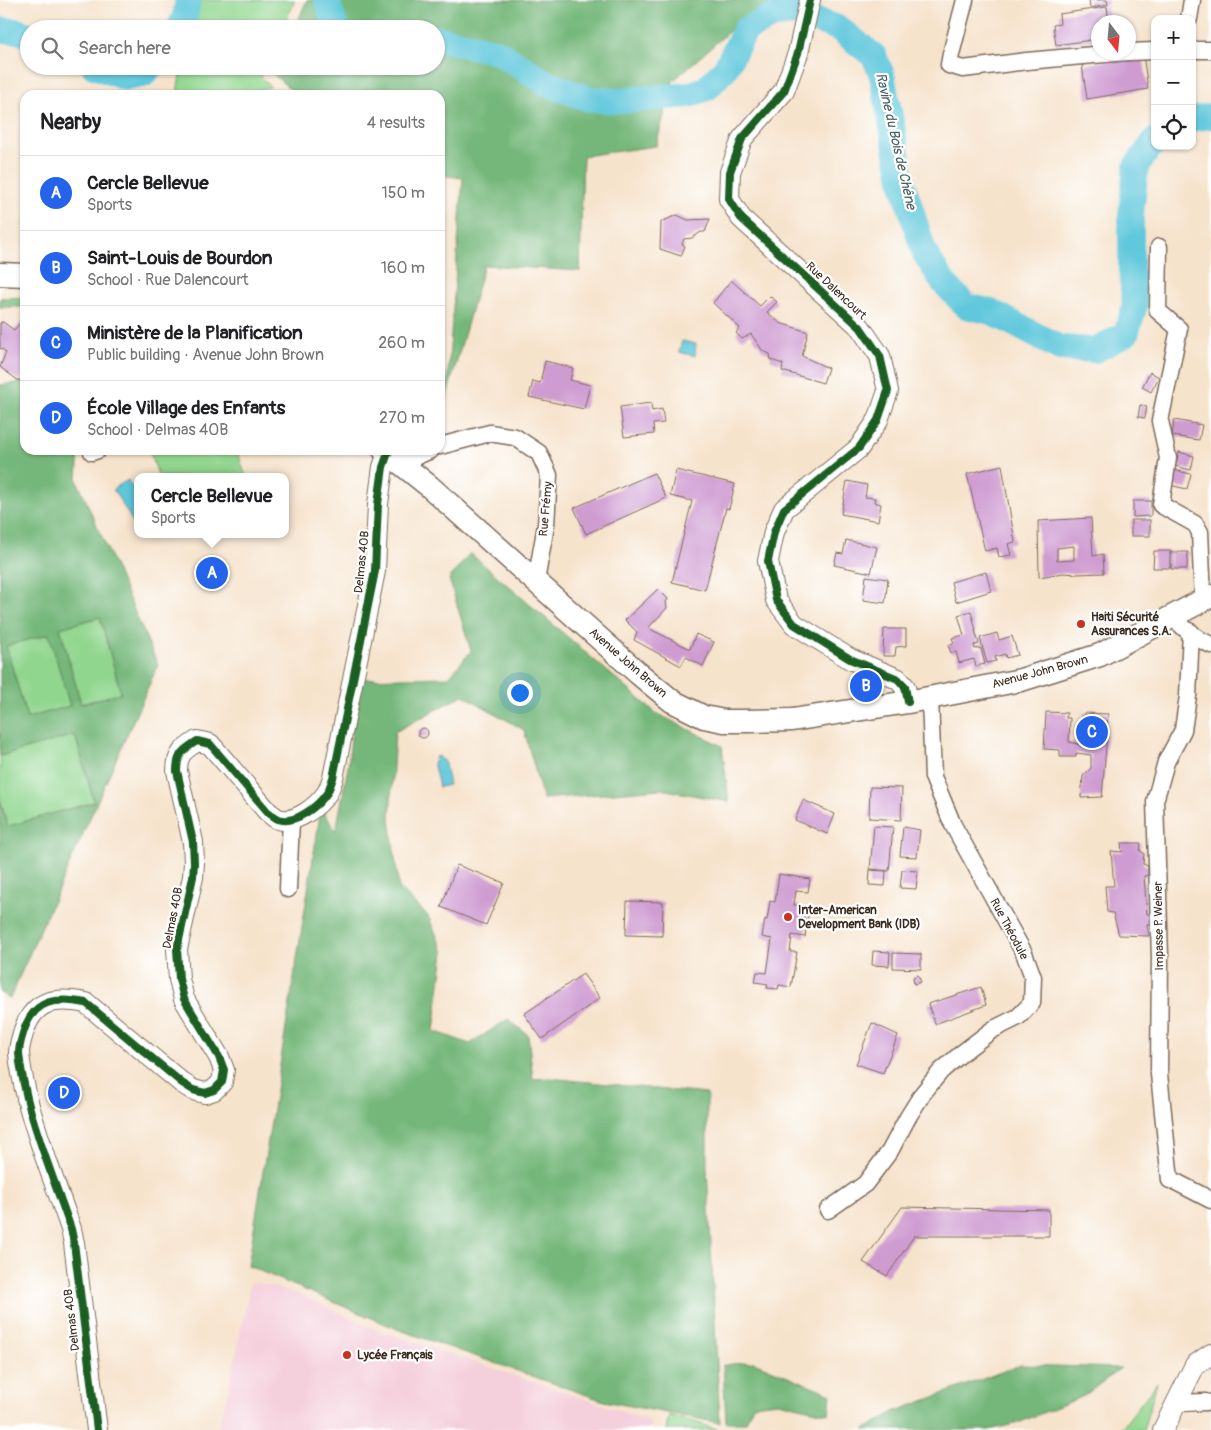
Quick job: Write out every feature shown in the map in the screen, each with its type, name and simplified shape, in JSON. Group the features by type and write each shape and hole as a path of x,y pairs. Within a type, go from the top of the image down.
{"main road":[{"path":"0,274 20,275"},
{"name":"Avenue John Brown","path":"391,455 429,486 638,673 672,701 704,717 748,721 792,720 908,702 1021,680 1100,655 1207,598"}],"street":[{"path":"965,0 949,65 963,69 1091,55"},
{"path":"1190,15 1192,0"},
{"name":"Rue Dalencourt","path":"809,2 798,53 784,91 742,139 730,172 729,199 741,218 860,328 880,356 888,391 878,420 859,448 784,509 774,532 768,561 776,600 794,624 850,659 898,679 905,687 908,702"},
{"path":"1196,50 1211,50"},
{"path":"1136,52 1151,51"},
{"path":"1159,247 1158,311 1179,330 1160,421 1168,458 1161,505 1194,524 1200,532 1207,598"},
{"name":"Rue Frémy","path":"445,445 490,433 515,437 539,453 549,475 546,525 536,582"},
{"name":"Delmas 40B","path":"97,1430 74,1243 71,1228 32,1118 24,1085 20,1053 22,1037 28,1018 38,1007 62,1000 74,1001 86,1004 193,1090 204,1093 214,1090 222,1082 224,1070 219,1058 184,999 178,979 177,949 193,878 194,863 192,842 177,771 177,761 183,750 197,741 210,744 268,812 278,819 291,820 305,814 327,792 333,778 375,571 378,504 383,467 391,455"},
{"path":"1173,616 1191,632 1211,645"},
{"name":"Impasse P. Weiner","path":"1191,632 1188,696 1183,730 1166,762 1155,801 1160,957 1159,1074 1170,1180 1211,1200"},
{"name":"Rue Théodule","path":"828,1210 865,1184 890,1151 923,1093 941,1071 992,1030 1018,1018 1032,1003 1033,977 1024,953 953,826 933,777 930,698"},
{"path":"288,890 291,820"},
{"path":"1163,1430 1195,1365 1211,1354"},
{"path":"1176,1403 1206,1402"}],"shaded area":[{"name":"Lycée Français","path":"251,1282 302,1295 369,1327 651,1421 649,1430 217,1430 227,1398"}],"green space":[{"path":"191,0 295,0 286,20 188,20"},
{"path":"307,0 770,0 767,9 743,19 673,81 656,146 583,156 580,271 484,265 446,399 463,178 445,176 445,90 291,90 274,75 445,75 445,20 298,20"},
{"path":"180,75 262,75 261,77 271,87 257,90 178,90"},
{"path":"20,297 20,307 0,307 0,298"},
{"path":"20,383 20,455 79,455 77,480 158,665 10,998 0,993 0,800 8,826 94,802 75,735 0,756 0,385","holes":["100,617 121,693 81,704 60,628","49,634 70,706 27,718 6,646"]},
{"path":"151,455 239,455 245,473 158,473"},
{"path":"470,553 656,713 722,746 729,802 661,789 543,799 524,730 463,695 395,732 390,819 399,888 428,916 444,952 434,1031 470,1044 508,1019 528,1035 533,1079 549,1078 707,1094 707,1168 720,1423 604,1401 400,1330 248,1266 321,808 336,831 348,767 357,679 449,677 471,651 449,579"},
{"path":"100,617 121,693 81,704 60,628"},
{"path":"49,633 70,706 27,718 6,646"},
{"path":"75,735 94,802 7,827 0,800 0,756"},
{"path":"754,1362 831,1394 829,1414 778,1402 753,1405 746,1422 726,1422 723,1365"},
{"path":"1020,1365 1121,1368 1084,1396 1018,1423 989,1430 864,1430 894,1412"},
{"path":"1157,1383 1143,1430 1120,1430"},
{"path":"669,1415 721,1430 666,1430"}],"water":[{"path":"682,341 696,344 695,356 679,352"},
{"path":"128,480 134,490 134,524 113,489"},
{"path":"439,756 440,760 444,760 449,785 439,787 433,762 436,761 435,757"}],"building":[{"path":"1089,0 1107,0 1108,5 1090,8"},
{"path":"1107,7 1108,15 1091,15 1091,40 1056,45 1053,25 1060,24 1059,14"},
{"path":"1143,55 1148,89 1087,99 1082,65 1112,60 1136,60 1136,56"},
{"path":"677,215 688,220 710,219 705,232 701,232 692,238 684,239 682,244 685,246 681,256 660,249 661,222"},
{"path":"731,280 760,306 770,296 777,302 767,312 780,323 808,332 802,356 828,368 823,383 782,371 783,364 771,360 770,354 763,351 751,334 742,339 736,333 740,328 713,303"},
{"path":"3,322 14,330 20,323 19,381 0,367 6,352 0,348 0,323"},
{"path":"545,361 573,368 570,380 590,385 584,409 529,397 533,381 540,383"},
{"path":"1150,372 1159,377 1151,392 1142,387"},
{"path":"651,403 652,411 662,409 664,423 653,424 654,434 624,437 620,407"},
{"path":"1140,405 1147,406 1145,418 1138,417"},
{"path":"1174,420 1202,425 1199,440 1172,436"},
{"path":"1179,452 1194,456 1191,470 1175,466"},
{"path":"1002,465 1015,542 1008,544 1011,555 999,557 997,548 985,551 967,474"},
{"path":"676,470 735,484 729,509 726,508 705,590 672,582 692,501 670,496"},
{"path":"1173,470 1191,474 1187,489 1169,485"},
{"path":"654,473 666,498 586,534 574,508"},
{"path":"847,481 867,485 865,497 875,498 874,502 881,504 878,521 841,514"},
{"path":"1133,501 1151,501 1151,516 1133,517"},
{"path":"1091,518 1093,556 1103,554 1104,573 1063,573 1039,577 1038,521","holes":["1074,546 1074,560 1057,561 1057,548"]},
{"path":"1131,520 1150,520 1150,536 1131,536"},
{"path":"846,540 877,547 871,573 834,565 837,553 843,554"},
{"path":"1154,551 1170,551 1170,568 1153,568"},
{"path":"1171,552 1188,552 1187,569 1171,569"},
{"path":"986,572 991,591 956,602 951,582"},
{"path":"866,576 888,579 885,603 863,600"},
{"path":"658,589 668,599 666,602 667,608 648,628 690,649 696,634 714,642 703,666 686,657 681,666 634,640 637,632 625,620"},
{"path":"971,611 979,644 974,645 975,649 981,648 985,664 976,666 974,659 959,663 956,652 951,653 948,645 954,643 952,638 964,635 958,615"},
{"path":"884,629 906,629 906,646 896,647 895,656 883,656"},
{"path":"997,633 999,640 1012,636 1018,655 1006,658 1005,654 995,657 996,661 987,663 980,638"},
{"path":"1046,712 1067,713 1066,718 1070,718 1069,742 1082,745 1084,713 1108,714 1102,797 1081,798 1083,776 1091,768 1091,755 1076,753 1076,757 1060,757 1060,750 1044,749"},
{"path":"421,728 425,728 428,733 427,737 421,738 418,735 418,731"},
{"path":"870,787 902,788 901,820 869,818"},
{"path":"803,800 835,814 827,834 795,820"},
{"path":"874,826 893,827 889,871 870,869"},
{"path":"903,827 920,830 917,857 900,856"},
{"path":"1121,843 1141,843 1140,851 1144,853 1143,864 1148,866 1148,875 1144,876 1147,914 1151,914 1150,923 1147,924 1149,936 1119,935 1113,913 1107,912 1105,886 1114,886 1111,851 1122,852"},
{"path":"457,865 504,883 486,925 441,907"},
{"path":"870,870 886,871 885,886 869,885"},
{"path":"902,870 918,871 916,889 900,888"},
{"path":"779,874 810,879 808,892 796,891 794,905 801,906 800,914 808,915 805,937 792,935 790,952 797,952 791,987 779,985 778,989 767,988 768,984 755,982 757,972 767,973 772,939 762,937 770,901 775,902"},
{"path":"627,901 663,902 662,936 626,935"},
{"path":"873,951 890,952 889,966 872,965"},
{"path":"893,953 921,954 921,969 893,968"},
{"path":"583,974 600,998 542,1039 524,1014"},
{"path":"918,975 921,982 914,984 913,977"},
{"path":"981,987 986,1005 935,1024 928,1004"},
{"path":"872,1023 898,1035 883,1073 856,1064"},
{"path":"902,1207 1049,1210 1049,1236 914,1236 887,1276 863,1262"}],"waterway":[{"name":"Ravine du Bois de Chêne","path":"183,20 188,0"},
{"name":"Ravine du Bois de Chêne","path":"327,0 333,20"},
{"name":"Ravine du Bois de Chêne","path":"445,40 498,52 548,84 589,99 618,101 689,95 707,88 725,69 746,29 776,15 796,13 838,28 874,56 882,75 903,184 924,252 943,282 966,306 992,312 1060,348 1095,350 1126,334 1135,305 1131,268 1131,215 1136,166 1151,146"},
{"name":"Ravine du Bois de Chêne","path":"0,30 20,32"},
{"name":"Ravine du Bois de Chêne","path":"118,75 126,78 143,75"},
{"name":"Ravine du Bois de Chêne","path":"1196,118 1211,116"}],"cycle path":[{"path":"810,0 798,53 784,91 742,139 730,172 729,199 741,218 860,327 880,356 888,391 878,420 859,448 784,509 774,532 768,561 776,600 794,624 850,659 898,679 905,687 908,702"},
{"path":"97,1430 74,1243 71,1229 31,1114 19,1053 22,1035 34,1012 41,1006 65,1000 86,1003 182,1083 193,1090 205,1093 214,1090 222,1082 224,1070 219,1057 184,999 179,979 177,949 193,877 194,863 193,842 177,771 178,760 185,750 197,741 210,744 268,812 278,819 285,820 299,817 312,809 327,793 333,778 375,571 378,504 383,467 387,455"}],"place":[{"name":"Cercle Bellevue","path":"212,573"},
{"name":"Haiti Sécurité Assurances S.A.","path":"1081,624"},
{"name":"Saint-Louis de Bourdon","path":"866,686"},
{"name":"Ministère de la Planification","path":"1092,732"},
{"name":"Inter-American Development Bank (IDB)","path":"788,917"},
{"name":"École Village des Enfants","path":"64,1093"},
{"name":"Lycée Français","path":"347,1355"}]}
